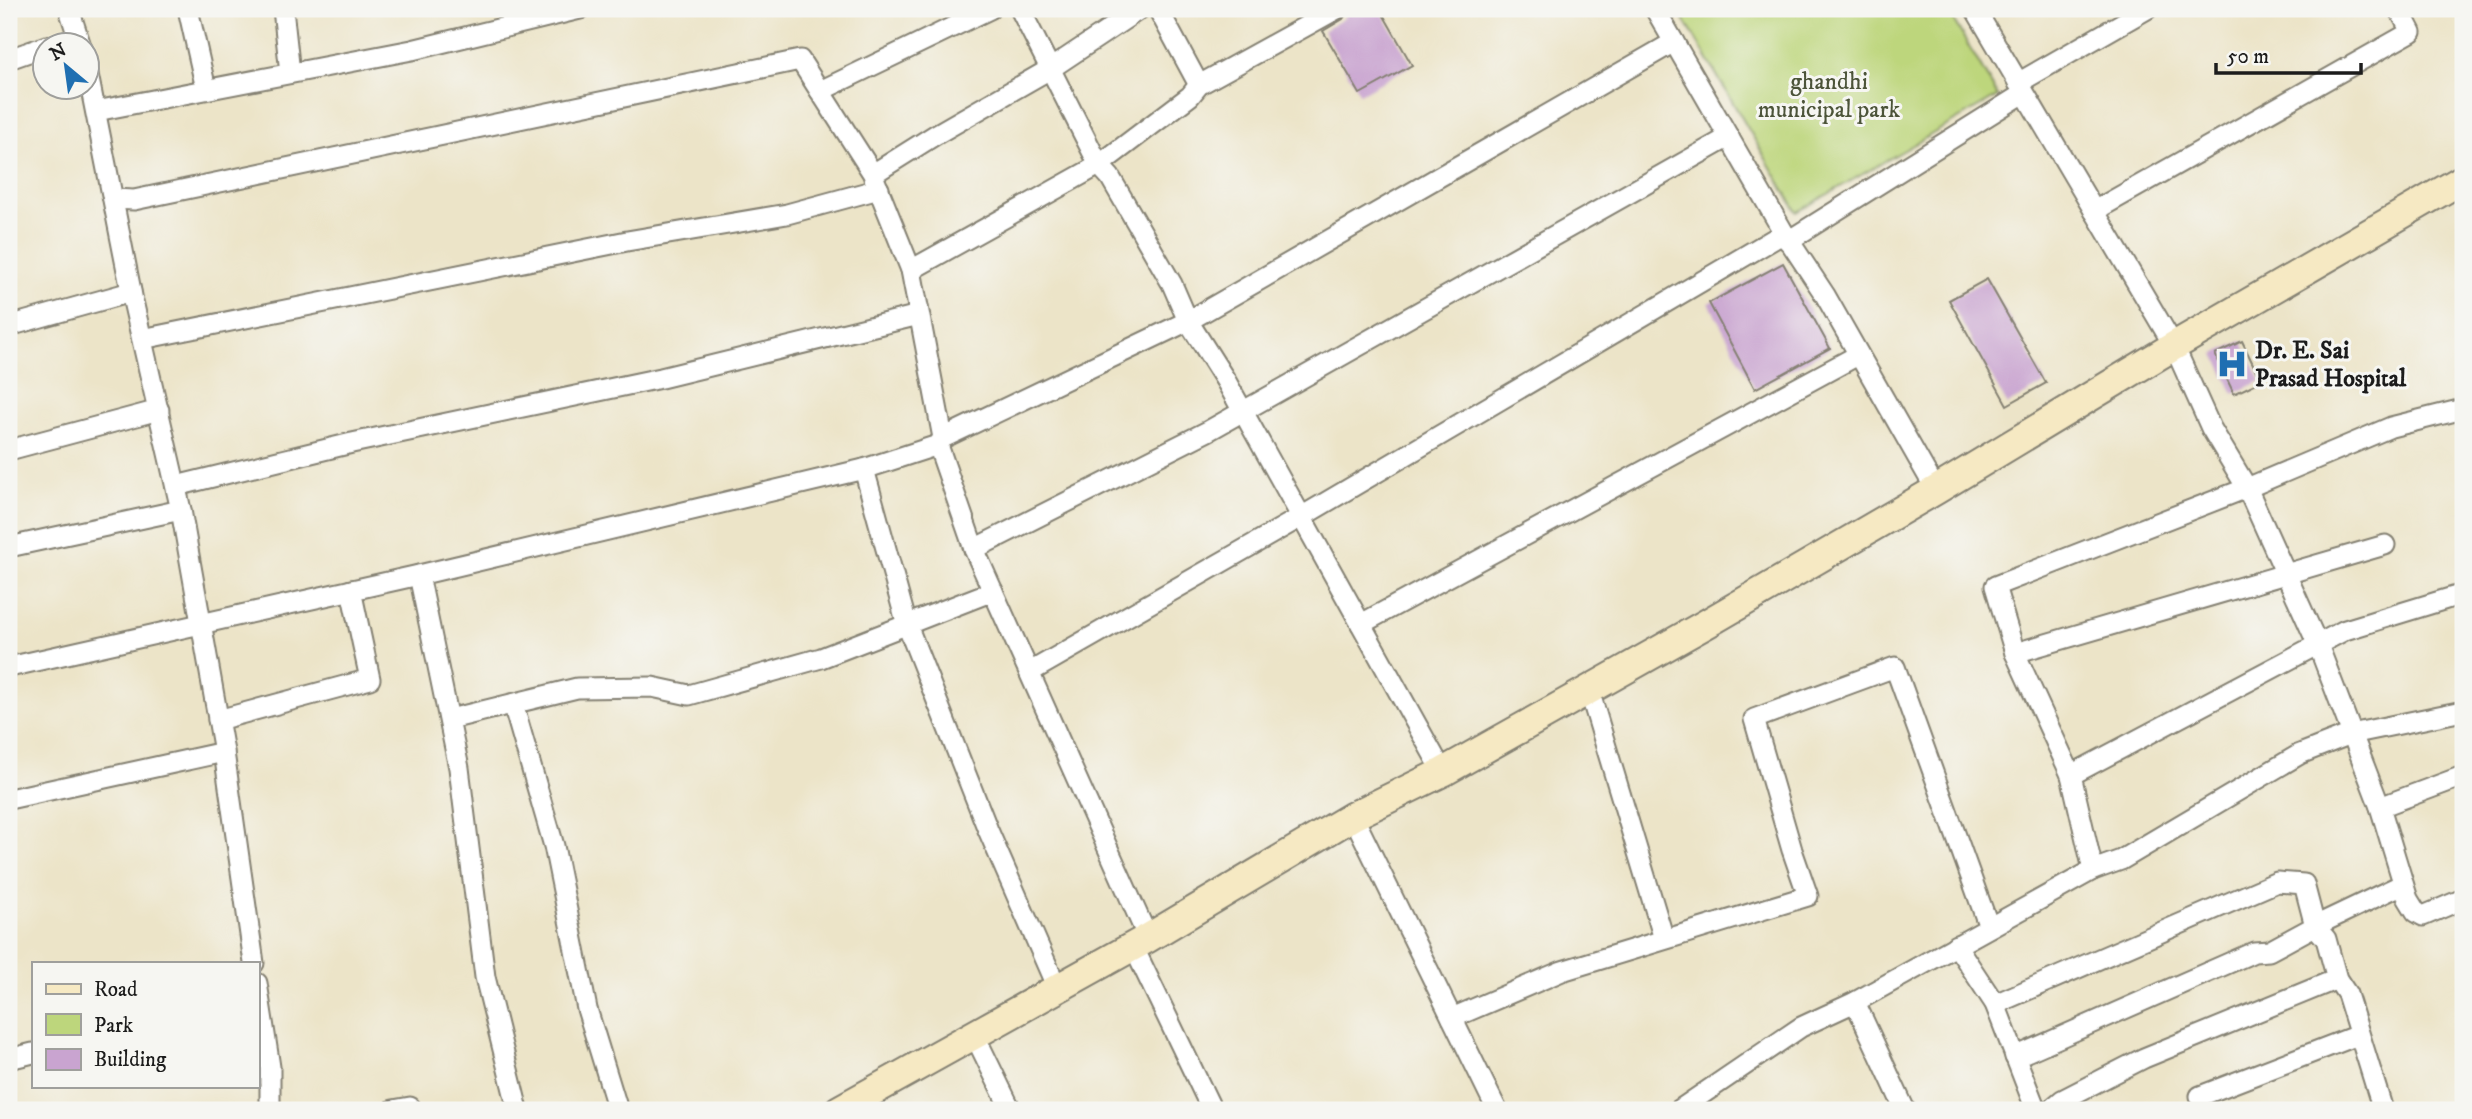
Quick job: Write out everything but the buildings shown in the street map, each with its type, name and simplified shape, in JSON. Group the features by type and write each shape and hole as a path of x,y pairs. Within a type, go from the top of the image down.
{"street":[{"path":"69,9 77,32"},
{"path":"188,9 206,89"},
{"path":"283,9 290,74"},
{"path":"96,111 412,50 580,9"},
{"path":"820,91 990,9"},
{"path":"1020,9 1099,165 1110,177 1172,284 1188,321 1243,411 1443,772"},
{"path":"142,339 626,241 787,214 876,182 936,135 1050,69 1140,9"},
{"path":"1158,9 1199,85"},
{"path":"911,270 1099,165 1190,96 1199,85 1337,9"},
{"path":"1656,9 1786,237 1825,295 1936,491"},
{"path":"1975,9 2174,346 2207,421 2247,488 2318,645 2380,807 2408,899 2416,912 2423,916 2463,900"},
{"path":"1030,672 1786,237 2147,9"},
{"path":"2094,211 2411,32 2399,9"},
{"path":"9,667 419,575 864,469 940,442 1188,321 1674,42"},
{"path":"9,59 32,51"},
{"path":"113,199 134,200 800,60 876,182 911,270 940,442 974,549 1030,672 1212,1110"},
{"path":"94,102 131,292 181,510 224,752 254,962"},
{"path":"974,549 1243,411 1729,136"},
{"path":"839,1110 1141,942 1353,816 1443,772 1589,690 1936,491 2174,346 2463,179"},
{"path":"9,326 131,292"},
{"path":"176,486 352,443 660,378 919,315"},
{"path":"1360,624 1858,355"},
{"path":"2093,870 2071,775 2015,653 1995,586 2247,488 2391,427 2463,408"},
{"path":"9,450 159,410"},
{"path":"864,469 907,625 988,830 1057,988"},
{"path":"9,547 181,510"},
{"path":"2015,653 2385,545"},
{"path":"419,575 459,768 485,977 518,1110"},
{"path":"218,720 370,679 351,590"},
{"path":"450,719 577,688 652,687 689,695 821,659 993,592"},
{"path":"2071,775 2345,630 2463,594"},
{"path":"1452,1018 1562,971 1808,896 1754,719 1895,667 1989,927"},
{"path":"1589,690 1664,939"},
{"path":"513,704 554,846 587,1009 618,1110"},
{"path":"1679,1110 1801,1027 1855,1002 2093,870 2121,860 2300,754 2351,734 2463,711"},
{"path":"9,799 224,752"},
{"path":"2380,807 2463,776"},
{"path":"1353,816 1497,1110"},
{"path":"1995,1004 2277,882 2304,884 2315,926 2326,939 2337,979 2347,994 2383,1110"},
{"path":"2015,1058 2254,952 2269,951 2403,884"},
{"path":"1956,945 1995,1004 2036,1110"},
{"path":"2050,1110 2062,1100 2144,1058 2337,979"},
{"path":"259,1000 270,1067 270,1110"},
{"path":"1855,1002 1905,1110"},
{"path":"974,1034 1011,1110"},
{"path":"2200,1096 2358,1035"},
{"path":"9,1059 32,1054"}],"green space":[{"name":"ghandhi municipal park","path":"1678,9 1947,9 1998,96 1797,212"}],"place":[{"name":"Dr. E. Sai Prasad Hospital","path":"2232,364"}]}
